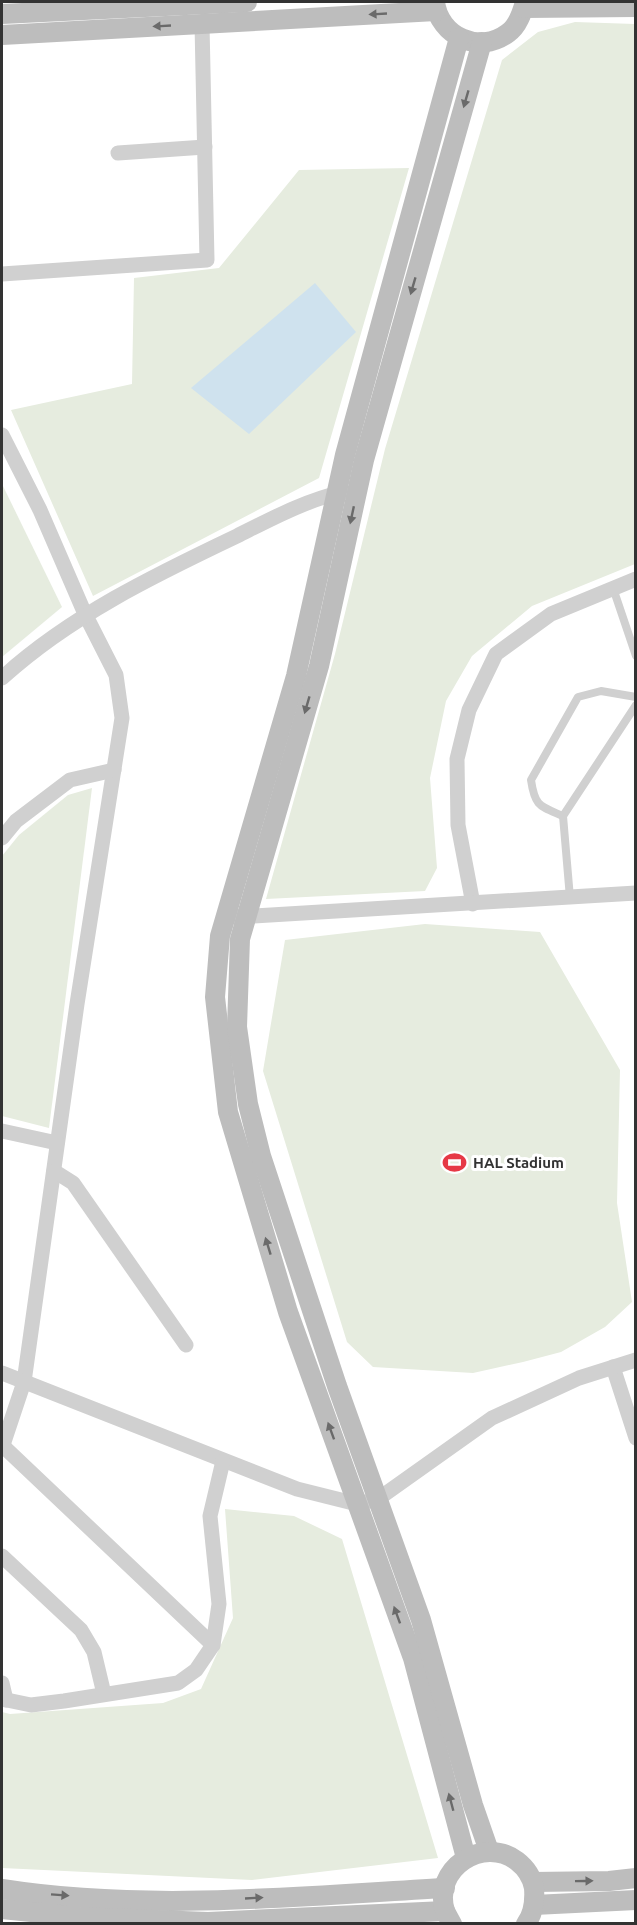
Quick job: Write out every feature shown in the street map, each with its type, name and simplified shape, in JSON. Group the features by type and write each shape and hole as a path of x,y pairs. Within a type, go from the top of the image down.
{"street":[{"path":"2,14 247,2"},
{"path":"2,35 202,24 435,6 445,28 459,38 475,43 494,41 509,33 521,17 525,5 636,8"},
{"path":"2,274 207,260 202,24"},
{"path":"459,38 345,455 296,676 220,936 215,997 228,1112 288,1312 413,1658 466,1858"},
{"path":"482,42 358,489 319,666 240,939 237,1027 248,1104 261,1156 334,1375 421,1620 473,1805 489,1851"},
{"path":"118,153 205,147"},
{"path":"2,435 40,510 85,614 116,675 122,718 57,1143 24,1382 2,1448 213,1645"},
{"path":"2,678 85,614 292,509 337,493 358,489"},
{"path":"473,904 458,825 457,759 469,711 496,654 551,614 636,579"},
{"path":"2,838 16,821 70,780 114,770"},
{"path":"226,918 636,893"},
{"path":"2,1131 57,1143"},
{"path":"54,1171 73,1183 186,1345"},
{"path":"2,1373 297,1489 357,1504 378,1499 492,1418 579,1377 636,1360"},
{"path":"613,1367 636,1437"},
{"path":"2,1683 4,1700 31,1705 178,1683 196,1671 213,1645 219,1604 210,1516 224,1461"},
{"path":"2,1556 81,1630 94,1652 104,1694"},
{"path":"2,1909 79,1917 208,1922 449,1917 443,1893 448,1876 458,1863 466,1858 475,1853 489,1851 510,1856 524,1867 533,1882 534,1905 531,1917 526,1923"},
{"path":"533,1882 609,1881 636,1878"},
{"path":"2,1889 25,1893 164,1902 445,1888"},
{"path":"534,1905 636,1900"}],"lane":[{"path":"613,588 636,657"},
{"path":"563,816 539,805 533,793 531,780 578,697 601,691 636,698"},
{"path":"570,898 563,816 636,705"}],"shaded area":[{"path":"575,22 635,24 635,564 532,606 472,656 446,701 430,778 437,868 425,891 266,899 335,654 385,449 502,60 538,32"},
{"path":"409,168 319,478 93,596 11,410 132,384 134,278 219,268 299,170"},
{"path":"2,484 62,607 2,657"},
{"path":"92,788 49,1128 2,1116 2,856 19,835 68,795"},
{"name":"HAL Stadium","path":"425,924 540,932 620,1070 617,1203 632,1302 605,1327 561,1352 473,1373 373,1367 347,1342 263,1071 285,940"},
{"path":"225,1509 294,1516 342,1539 438,1858 252,1880 2,1868 2,1712 10,1714 163,1703 201,1689 233,1618"}],"water":[{"path":"315,283 356,332 249,434 191,388"}],"place":[{"name":"HAL Stadium","path":"455,1163"}]}
